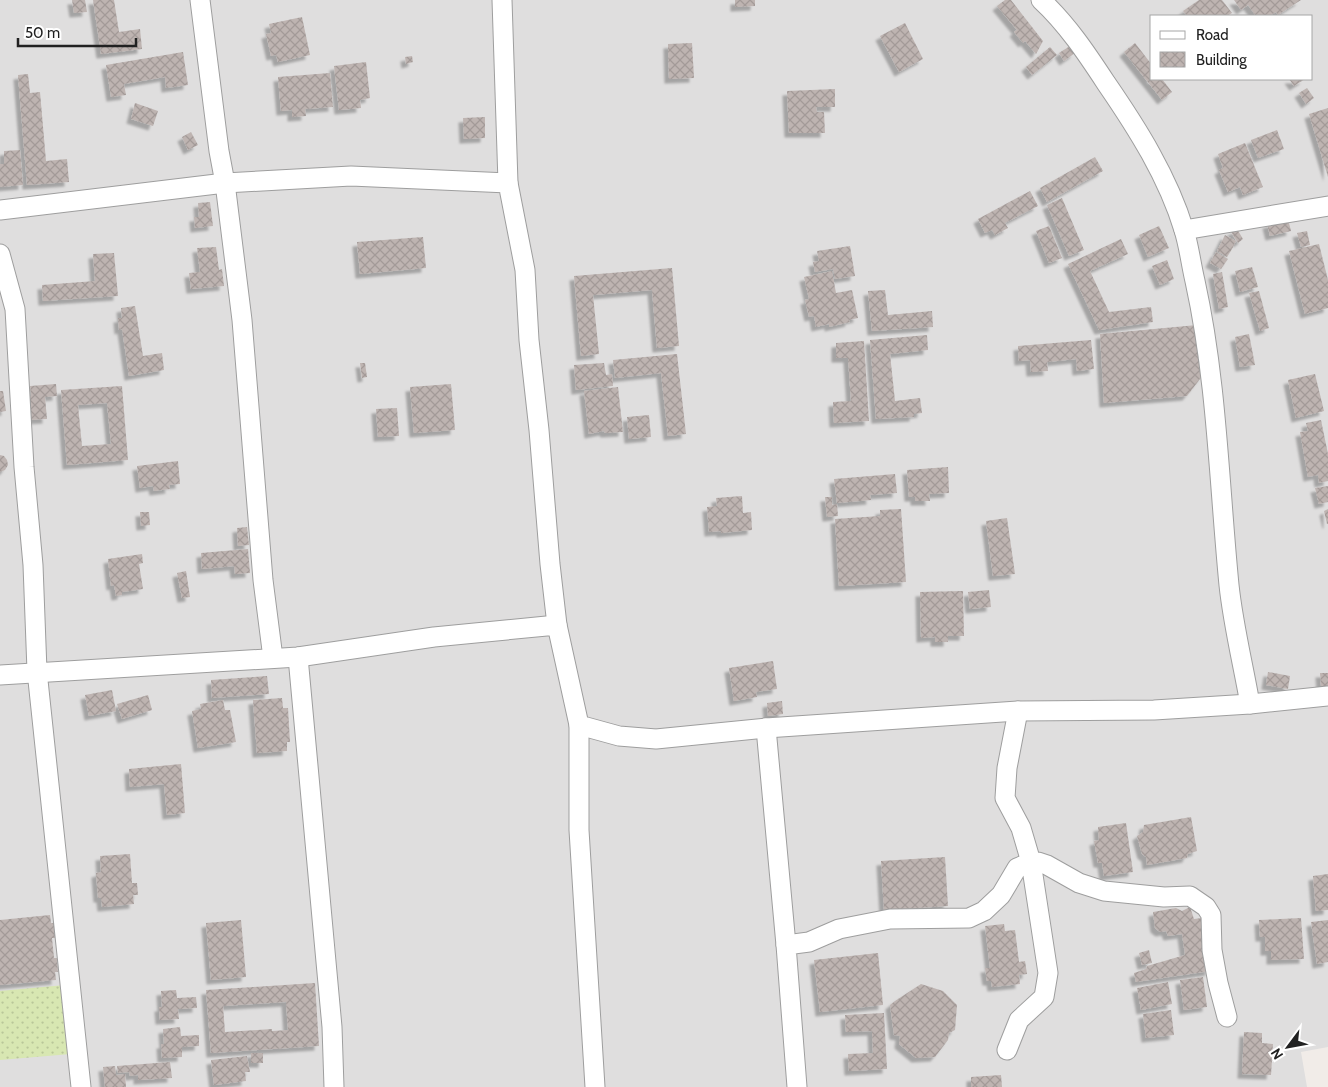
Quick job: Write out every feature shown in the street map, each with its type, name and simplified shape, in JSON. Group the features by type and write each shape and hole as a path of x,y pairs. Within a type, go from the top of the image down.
{"street":[{"path":"200,0 242,320 263,580 273,658"},
{"path":"502,0 508,182 525,270 529,340 557,625 579,725 579,830 596,1087"},
{"path":"1042,0 1051,8 1085,51 1145,145 1166,184 1184,230 1205,325 1215,406 1230,587 1250,704"},
{"path":"0,210 225,183 351,176 508,182"},
{"path":"1184,230 1328,206"},
{"path":"0,254 15,308 24,467 34,565 37,671 81,1087"},
{"path":"0,675 37,671 298,657 434,637 557,625"},
{"path":"298,657 332,1027 334,1087"},
{"path":"579,725 619,736 656,739 766,728 1018,711 1154,710 1250,704 1328,696"},
{"path":"1007,1050 1019,1020 1044,997 1048,973 1031,862 1021,828 1005,798 1018,711"},
{"path":"766,728 798,1087"},
{"path":"786,945 809,942 839,929 890,919 969,918 984,911 1001,895 1017,868 1031,862 1038,862 1047,864 1079,884 1104,891 1164,898 1190,896 1206,907 1211,914 1212,950 1218,984 1227,1017"}],"shaded area":[{"path":"0,0 1328,0 1328,1047 1301,1052 1307,1087 0,1087"}],"green space":[{"path":"65,985 71,1054 0,1060 0,991"}],"building":[{"path":"72,0 85,0 87,12 74,13"},
{"path":"93,0 114,0 119,32 140,29 142,49 101,54"},
{"path":"735,0 755,0 755,6 735,7"},
{"path":"1005,0 1011,0 1043,41 1036,54 1014,32 1017,30 997,6"},
{"path":"1199,0 1222,0 1232,13 1229,15 1186,15 1183,11"},
{"path":"1234,0 1301,0 1278,15 1276,12 1271,15 1255,15 1248,5 1241,10"},
{"path":"302,17 310,55 278,62 276,55 271,56 266,34 271,33 269,24"},
{"path":"905,23 923,59 899,72 880,36"},
{"path":"692,43 694,78 669,79 668,44"},
{"path":"1135,43 1150,62 1150,80 1163,80 1172,92 1162,100 1124,52"},
{"path":"1070,46 1075,53 1064,61 1059,53"},
{"path":"1050,47 1057,55 1032,75 1026,67"},
{"path":"183,52 188,85 166,88 165,77 124,84 126,95 111,97 106,65"},
{"path":"412,56 413,62 406,64 405,57"},
{"path":"366,62 370,98 360,100 361,108 339,110 334,66"},
{"path":"330,73 333,107 305,109 306,116 292,117 292,110 281,111 278,77"},
{"path":"28,74 30,93 40,92 46,161 67,159 69,182 27,185 18,75"},
{"path":"1290,80 1303,80 1294,86"},
{"path":"1307,88 1314,98 1306,104 1299,93"},
{"path":"835,89 835,107 816,107 817,112 824,112 825,133 789,133 787,91"},
{"path":"135,103 158,111 153,126 131,119"},
{"path":"1328,108 1328,177 1309,114"},
{"path":"485,117 485,138 464,139 463,118"},
{"path":"1277,130 1284,149 1258,158 1251,140"},
{"path":"191,132 198,145 188,150 182,137"},
{"path":"1245,143 1263,187 1243,195 1240,187 1228,192 1219,170 1223,168 1218,154"},
{"path":"20,150 23,185 0,187 0,164 4,164 4,151"},
{"path":"1095,157 1103,171 1047,202 1040,188"},
{"path":"1030,191 1038,206 1005,223 1008,228 995,235 992,230 985,233 978,219"},
{"path":"1062,198 1084,250 1069,256 1047,205"},
{"path":"210,202 213,226 195,228 194,217 199,217 198,203"},
{"path":"1288,219 1291,231 1270,236 1267,224"},
{"path":"1049,226 1062,258 1049,263 1036,231"},
{"path":"1159,226 1169,248 1148,257 1139,235"},
{"path":"1237,229 1243,239 1238,243 1231,232"},
{"path":"1307,231 1310,245 1301,247 1297,233"},
{"path":"1225,235 1236,241 1232,249 1221,243"},
{"path":"423,237 426,268 360,274 357,242"},
{"path":"1121,239 1128,254 1090,271 1109,312 1151,307 1153,322 1099,330 1068,264"},
{"path":"1221,243 1232,249 1227,257 1217,251"},
{"path":"1319,244 1328,280 1328,308 1305,314 1289,251"},
{"path":"850,246 855,276 835,279 833,269 815,272 813,262 819,261 817,251"},
{"path":"216,247 219,270 222,269 224,286 191,289 189,273 200,272 197,248"},
{"path":"1216,252 1228,259 1221,269 1210,263"},
{"path":"114,253 118,296 43,301 42,285 95,281 93,254"},
{"path":"1167,260 1174,279 1160,285 1152,266"},
{"path":"1252,267 1258,287 1240,292 1235,271"},
{"path":"672,268 679,346 657,348 652,290 593,295 599,354 581,356 574,276"},
{"path":"832,271 836,293 852,290 858,318 829,327 829,324 816,327 814,316 809,317 805,300 809,299 804,277"},
{"path":"1222,272 1228,307 1219,309 1213,274"},
{"path":"885,290 888,315 932,311 933,327 872,331 868,291"},
{"path":"1259,291 1269,328 1260,331 1249,293"},
{"path":"135,306 143,356 162,353 164,370 129,376 122,329 119,330 118,318 122,318 121,308"},
{"path":"1197,325 1203,375 1187,396 1104,403 1100,334"},
{"path":"1249,334 1255,365 1240,367 1235,337"},
{"path":"927,335 928,350 890,354 895,401 920,398 922,413 914,414 914,417 876,419 870,340"},
{"path":"1091,340 1094,369 1077,371 1076,359 1047,362 1048,371 1031,372 1030,360 1019,361 1018,346"},
{"path":"864,341 869,421 834,423 833,402 851,401 848,358 836,358 836,343"},
{"path":"677,354 686,434 668,436 661,373 615,378 613,360"},
{"path":"360,363 365,363 367,377 362,378"},
{"path":"604,363 606,375 612,374 613,386 576,390 574,365"},
{"path":"1315,374 1324,411 1296,418 1288,380"},
{"path":"56,384 57,396 45,397 47,419 28,420 26,396 31,396 30,386"},
{"path":"451,384 455,430 414,433 410,387"},
{"path":"122,386 128,460 67,465 61,390","holes":["107,403 111,444 82,446 78,405"]},
{"path":"618,387 623,432 605,433 604,431 589,434 584,391"},
{"path":"0,391 3,391 6,411 0,412"},
{"path":"397,408 399,436 378,437 376,409"},
{"path":"649,415 651,437 629,439 627,417"},
{"path":"1321,420 1328,454 1328,481 1319,483 1318,475 1308,477 1300,432 1308,431 1306,423"},
{"path":"0,455 4,456 8,465 5,470 0,472"},
{"path":"178,461 180,484 169,485 170,489 154,491 153,486 140,488 137,466"},
{"path":"948,467 949,493 929,494 930,501 915,501 915,497 909,497 907,470"},
{"path":"895,474 897,493 870,495 871,500 837,503 834,479"},
{"path":"1328,486 1328,502 1319,504 1315,488"},
{"path":"742,496 743,513 751,512 752,530 721,533 721,531 709,532 707,507 717,506 716,498"},
{"path":"825,497 832,497 832,505 837,504 838,516 827,517"},
{"path":"901,509 906,582 839,586 835,519 880,516 880,510"},
{"path":"1328,509 1328,524 1327,524 1324,511"},
{"path":"140,512 149,512 150,525 141,526"},
{"path":"1007,518 1015,574 993,576 986,521"},
{"path":"247,527 249,545 238,546 237,528"},
{"path":"248,549 250,573 235,574 234,566 202,569 201,553"},
{"path":"142,554 143,563 139,564 143,589 122,592 122,595 116,596 114,585 111,586 108,559"},
{"path":"186,571 190,597 182,598 177,573"},
{"path":"989,590 991,607 970,609 968,592"},
{"path":"963,591 964,636 948,636 948,642 935,642 935,637 921,638 920,592"},
{"path":"773,661 777,689 756,692 757,697 734,701 729,668"},
{"path":"1268,672 1290,676 1288,689 1266,685"},
{"path":"1320,673 1328,673 1328,686 1321,686"},
{"path":"267,676 269,694 212,698 211,680"},
{"path":"112,690 116,711 89,716 85,695"},
{"path":"148,695 152,710 122,719 117,704"},
{"path":"282,698 283,708 288,708 290,742 287,742 287,751 257,753 253,700"},
{"path":"223,700 225,710 230,710 236,742 198,748 192,711 201,709 200,704"},
{"path":"782,701 783,714 768,716 767,703"},
{"path":"181,764 185,813 167,815 164,784 130,787 129,769"},
{"path":"1191,817 1197,851 1188,854 1187,858 1147,865 1146,857 1142,854 1137,836 1143,832 1144,825"},
{"path":"1126,823 1133,872 1104,876 1102,863 1098,863 1094,841 1099,840 1098,827"},
{"path":"130,854 132,883 137,883 138,895 133,895 134,904 102,907 101,898 98,898 96,873 101,872 100,856"},
{"path":"945,857 948,906 884,910 881,861"},
{"path":"1328,874 1328,910 1316,911 1313,876"},
{"path":"1190,907 1194,919 1202,918 1210,971 1136,982 1134,973 1146,969 1147,966 1185,955 1182,934 1168,936 1166,931 1160,932 1155,928 1153,912 1176,908 1182,911"},
{"path":"50,915 51,923 54,923 55,938 52,938 54,958 57,958 58,972 55,972 56,980 0,985 0,920"},
{"path":"1301,918 1304,959 1271,960 1271,951 1265,951 1265,937 1260,937 1259,920"},
{"path":"241,920 246,977 211,980 206,923"},
{"path":"1328,920 1328,962 1317,964 1311,922"},
{"path":"1004,924 1005,931 1015,930 1019,962 1025,961 1027,974 1019,975 1020,984 992,987 991,981 987,981 985,968 990,968 985,926"},
{"path":"1149,950 1152,963 1142,965 1139,953"},
{"path":"878,953 883,1005 820,1012 814,960"},
{"path":"1203,977 1207,1007 1184,1010 1180,980"},
{"path":"1168,982 1172,1004 1141,1010 1137,988"},
{"path":"315,983 319,1046 211,1053 206,990","holes":["286,1002 288,1030 272,1031 272,1029 225,1032 223,1006"]},
{"path":"921,984 943,991 957,1005 955,1030 949,1033 948,1040 935,1057 916,1058 899,1044 900,1036 894,1035 890,1005"},
{"path":"176,990 177,998 196,997 197,1008 178,1009 179,1019 160,1020 159,1007 162,1007 161,991"},
{"path":"1171,1010 1174,1035 1146,1038 1143,1014"},
{"path":"884,1013 887,1069 849,1071 848,1054 873,1053 872,1031 846,1032 845,1015"},
{"path":"180,1027 181,1036 199,1035 199,1046 182,1047 182,1057 162,1058 161,1044 164,1044 163,1029"},
{"path":"1244,1032 1262,1033 1262,1043 1273,1044 1271,1075 1242,1074"},
{"path":"251,1053 263,1053 263,1063 251,1063"},
{"path":"247,1056 250,1072 245,1072 246,1081 214,1085 211,1060"},
{"path":"170,1062 172,1078 138,1080 138,1075 130,1076 129,1072 118,1073 117,1066"},
{"path":"115,1066 116,1075 125,1074 126,1087 105,1087 103,1067"},
{"path":"1001,1075 1002,1087 971,1087 971,1077"}]}
